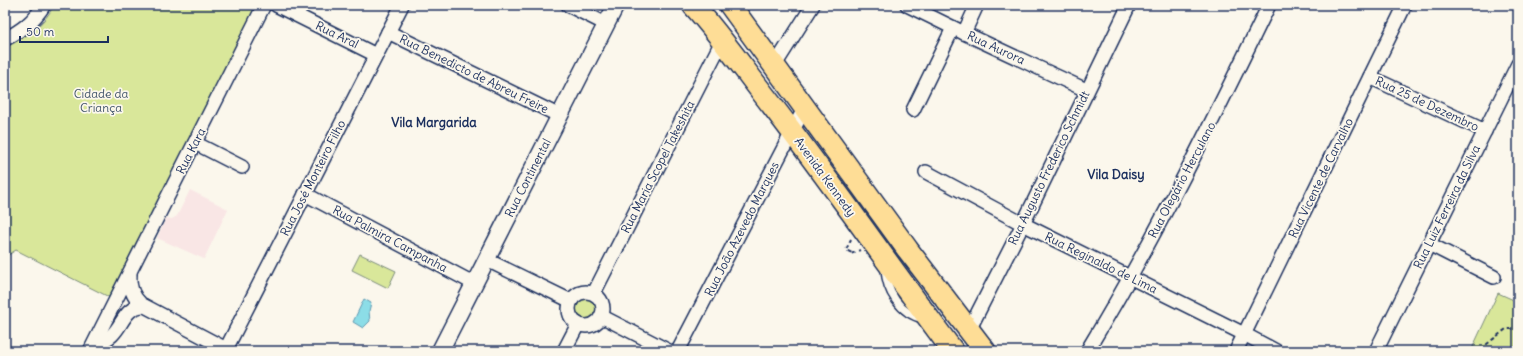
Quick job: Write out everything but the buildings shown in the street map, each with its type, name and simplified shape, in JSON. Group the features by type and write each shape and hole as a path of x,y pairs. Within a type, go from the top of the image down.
{"main road":[{"name":"Avenida Kennedy","path":"693,5 792,132 953,351"},
{"name":"Avenida Kennedy","path":"730,5 908,250 985,351"}],"street":[{"path":"5,39 28,25 44,5"},
{"name":"Rua Kara","path":"90,351 264,5"},
{"name":"Rua Aral","path":"276,5 376,55"},
{"name":"Rua José Monteiro Filho","path":"227,350 402,5"},
{"path":"568,5 606,24"},
{"name":"Rua Continental","path":"440,351 616,5"},
{"path":"774,65 813,5"},
{"name":"Rua Aurora","path":"907,5 958,31 1086,90"},
{"path":"913,110 958,31 977,5"},
{"name":"Rua Augusto Frederico Schmidt","path":"969,330 1129,5"},
{"name":"Rua Olegário Herculano","path":"1088,351 1131,278 1209,128 1269,5"},
{"name":"Rua Vicente de Carvalho","path":"1236,351 1405,5"},
{"name":"Rua Benedicto de Abreu Freire","path":"388,32 560,116"},
{"name":"Rua Maria Scopel Takeshita","path":"594,294 722,41"},
{"name":"Rua Luiz Ferreira da Silva","path":"1376,351 1518,64"},
{"name":"Rua 25 de Dezembro","path":"1370,77 1485,131"},
{"name":"Rua João Azevedo Marques","path":"678,351 805,107"},
{"path":"195,143 242,167"},
{"name":"Rua Reginaldo de Lima","path":"926,172 1022,224 1276,351"},
{"name":"Rua Palmira Campanha","path":"305,194 474,284"},
{"path":"1429,244 1494,277"},
{"path":"487,260 571,301"},
{"path":"130,273 131,289 136,298 144,306 227,350"},
{"path":"583,292 594,294 601,301 603,311 601,316 594,324 583,326 578,324 570,317 569,306 571,301 574,297 583,292"},
{"path":"117,298 126,304 127,313 136,307 144,306"},
{"name":"Rua Kara","path":"90,351 112,334 127,313"},
{"path":"601,316 670,351"},
{"path":"564,351 578,324"}],"path":[{"path":"851,254 852,253 846,250 852,237"},
{"path":"1483,351 1487,344 1506,329 1518,329"}],"shaded area":[{"path":"190,190 228,209 204,259 157,238 166,218 172,219 177,216"}],"green space":[{"name":"Cidade da Criança","path":"54,5 257,5 109,297 16,250 5,257 5,48 27,35 39,25"},
{"path":"360,254 396,271 388,288 352,270"},
{"path":"1498,293 1518,302 1518,351 1471,351"},
{"path":"586,296 595,300 599,309 595,318 586,322 577,318 573,309 577,300"}],"water":[{"path":"364,299 371,303 369,311 370,321 363,328 353,322"}],"district":[{"name":"Vila Margarida","path":"434,122"},
{"name":"Vila Daisy","path":"1116,174"}]}
